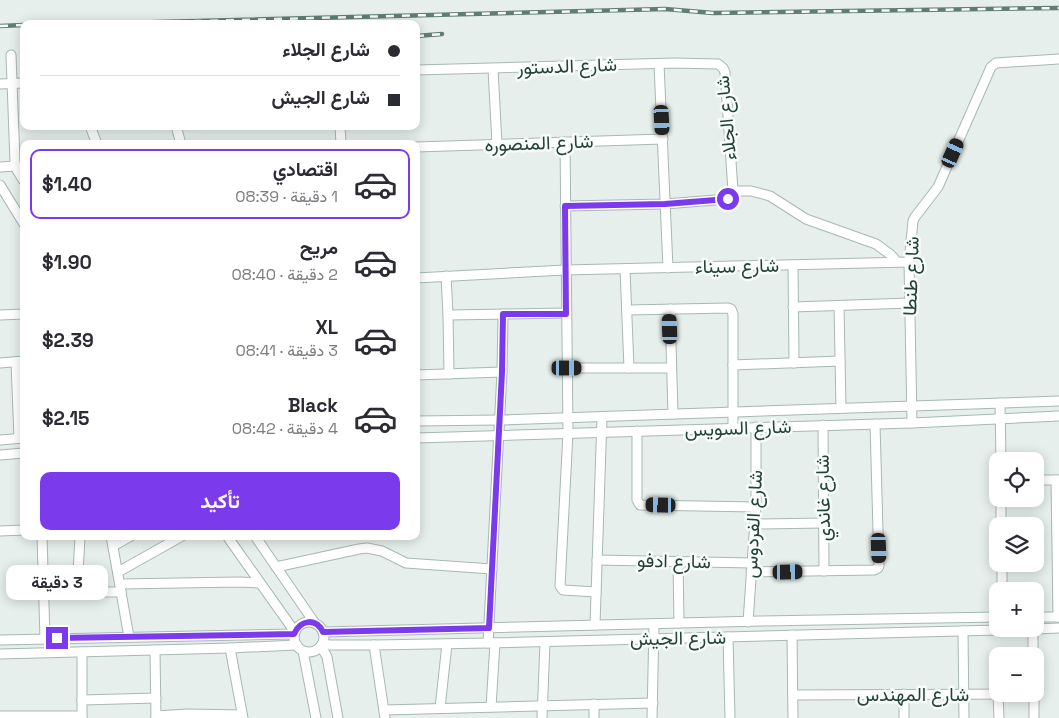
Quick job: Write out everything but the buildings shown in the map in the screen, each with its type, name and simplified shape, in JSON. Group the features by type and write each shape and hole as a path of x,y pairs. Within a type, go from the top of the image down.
{"street":[{"path":"11,55 16,166 20,174"},
{"name":"شارع طنطا","path":"912,423 909,262 913,221 938,187 991,67 996,63 1059,59"},
{"path":"659,64 668,268"},
{"name":"شارع الدستور","path":"420,70 718,64"},
{"name":"شارع الجلاء","path":"718,64 723,68 724,72 733,191"},
{"path":"493,69 497,144"},
{"path":"0,84 20,83"},
{"name":"شارع المنصوره","path":"420,147 663,139"},
{"path":"565,142 568,433 560,587 564,590 596,592"},
{"path":"0,167 16,166"},
{"path":"0,185 20,218"},
{"path":"565,206 665,204 728,199 733,191 751,190 770,196 806,219 876,244 891,254 896,262"},
{"name":"شارع سيناء","path":"420,278 565,270 909,262"},
{"path":"793,265 794,363"},
{"path":"625,269 629,368"},
{"path":"446,276 449,374"},
{"path":"793,307 910,303"},
{"path":"839,306 841,408"},
{"path":"670,309 673,414"},
{"path":"627,310 731,309 733,314 733,428"},
{"path":"0,315 20,314"},
{"path":"490,707 492,643 489,628 502,372 503,314"},
{"path":"448,315 566,314"},
{"path":"0,363 20,361 20,394"},
{"path":"733,366 840,361"},
{"path":"567,368 672,368"},
{"path":"420,376 502,372"},
{"name":"شارع السويس","path":"420,422 1059,401"},
{"path":"1000,403 1001,452"},
{"path":"595,626 602,416"},
{"name":"شارع السويس","path":"420,438 1000,420 1059,416"},
{"name":"شارع ادفو","path":"597,560 678,562 824,571 877,569 879,566 874,424"},
{"name":"شارع غاندي","path":"822,425 824,571"},
{"name":"شارع الفردوس","path":"748,622 756,506 756,427"},
{"path":"637,431 637,500 639,504 756,506"},
{"path":"0,440 20,438"},
{"path":"0,455 20,453"},
{"path":"1044,480 1058,480 1058,617 1044,617"},
{"path":"755,524 824,523"},
{"path":"0,531 20,530"},
{"path":"42,540 45,639"},
{"path":"77,592 80,540"},
{"path":"112,540 129,637"},
{"path":"113,546 124,540"},
{"path":"118,572 175,540"},
{"path":"230,540 294,633 295,642 300,648 316,718"},
{"path":"258,540 314,622 320,626 323,632 324,640 322,645 327,657 338,718"},
{"path":"276,567 367,548 382,551 406,564 492,569"},
{"path":"678,562 679,623"},
{"path":"44,592 77,592 238,582 259,583"},
{"name":"شارع الجيش","path":"323,632 762,621 989,618"},
{"path":"762,621 762,636"},
{"path":"294,633 304,622 314,622"},
{"path":"652,718 654,624"},
{"name":"شارع الجيش","path":"1044,629 1059,628"},
{"name":"شارع الجيش","path":"0,654 230,648 300,648 310,652 322,645 544,642 989,630"},
{"path":"963,631 964,718"},
{"path":"0,640 294,633"},
{"path":"792,636 793,718"},
{"path":"728,637 730,718"},
{"path":"68,638 68,652"},
{"path":"542,718 544,642"},
{"path":"440,708 448,644"},
{"path":"374,645 384,714 424,713 440,708 653,703"},
{"path":"155,650 156,717 187,714 242,716 230,648"},
{"path":"0,716 82,717 82,652"},
{"path":"904,694 904,718"},
{"name":"شارع المهندس","path":"793,695 989,694"},
{"path":"82,700 156,698"},
{"path":"998,702 999,718"},
{"path":"1034,702 1034,718"},
{"path":"594,704 594,718"}],"railway":[{"path":"237,20 665,9 713,13 1059,8"},
{"path":"0,26 20,25"},
{"path":"420,36 442,34"}],"route":[{"path":"57,638 294,634 297,628 304,622 314,622 320,626 323,632 489,628 502,372 503,314 566,314 565,206 665,204 728,199"}]}
